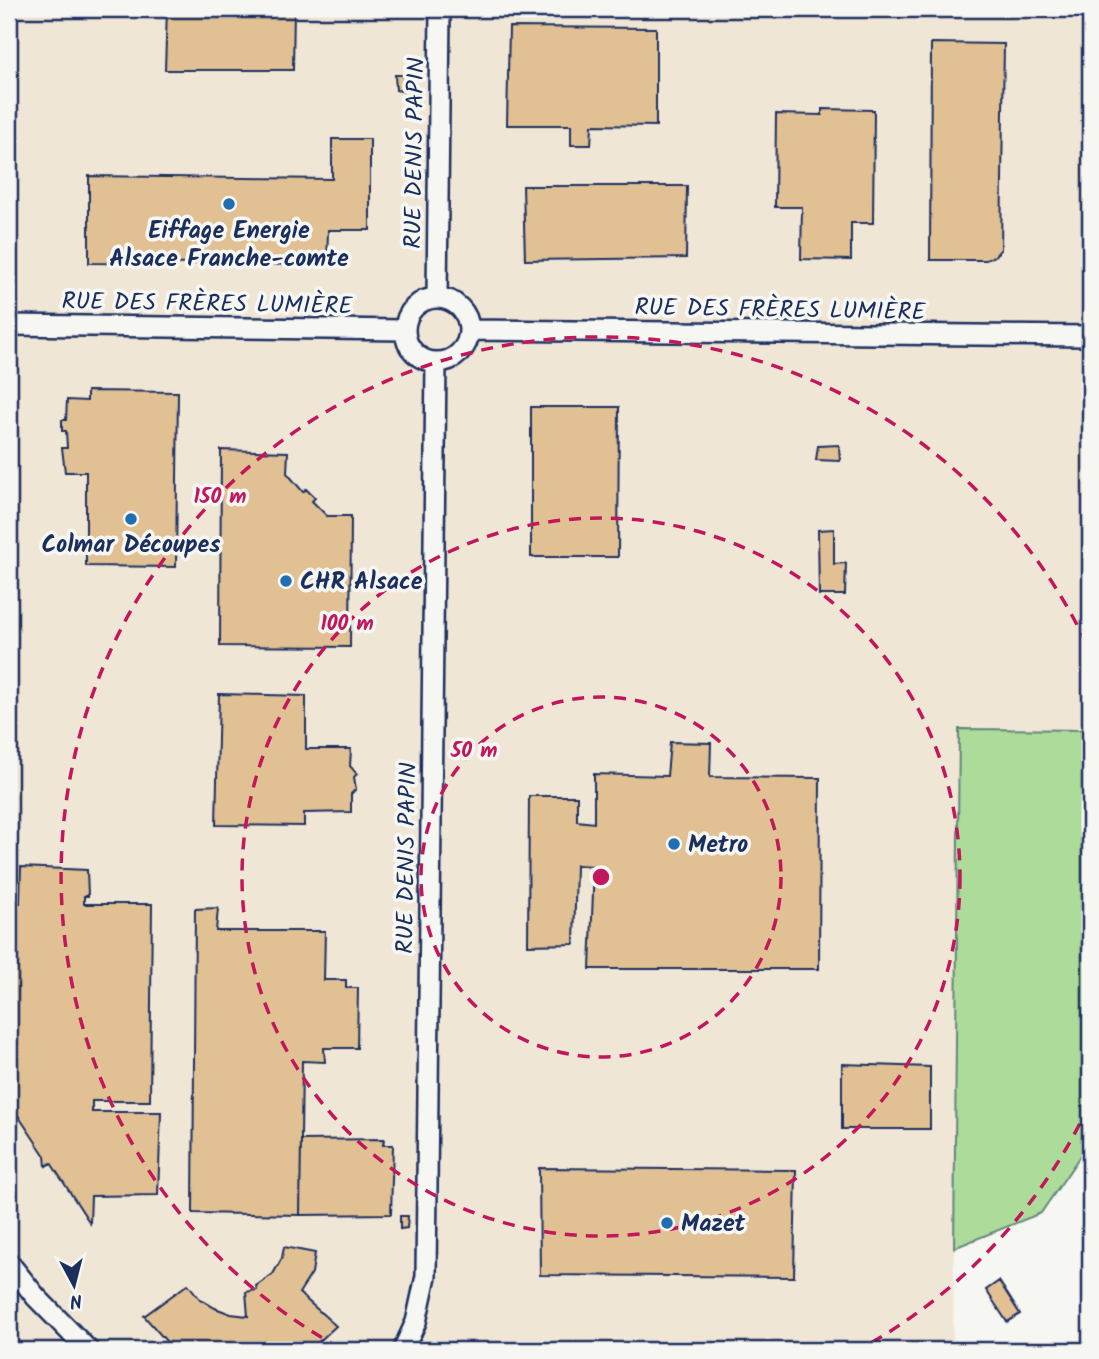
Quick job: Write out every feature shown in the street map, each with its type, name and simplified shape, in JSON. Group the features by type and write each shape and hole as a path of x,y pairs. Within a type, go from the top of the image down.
{"street":[{"name":"RUE DENIS PAPIN","path":"437,298 440,9"},
{"path":"437,298 460,307 467,318 469,330 466,343 459,353 449,360 436,362 424,360 414,352 407,342 404,330 407,317 414,307 425,300 437,298"},
{"name":"RUE DES FRÈRES LUMIÈRE","path":"9,325 404,330"},
{"name":"RUE DES FRÈRES LUMIÈRE","path":"469,330 1090,336"},
{"name":"RUE DENIS PAPIN","path":"402,1350 416,1322 426,1276 436,362"},
{"path":"9,1263 36,1297 88,1350"}],"shaded area":[{"path":"9,9 1090,9 1090,730 959,729 953,1350 9,1350"}],"green space":[{"path":"959,729 1090,730 1090,1170 1080,1156 1041,1213 954,1248"}],"building":[{"path":"167,9 294,9 293,70 165,70"},
{"path":"509,27 656,28 656,126 592,125 591,145 571,145 571,125 507,125"},
{"path":"931,43 1004,44 1001,249 986,260 930,260"},
{"path":"395,75 404,75 403,91 396,90"},
{"path":"822,109 874,110 873,223 851,223 851,260 801,259 802,207 775,207 776,114 822,115"},
{"name":"Eiffage Energie Alsace Franche-comte","path":"332,139 370,139 370,230 328,230 327,265 89,263 89,176 332,179"},
{"path":"523,186 687,186 686,258 525,260"},
{"name":"Colmar Découpes","path":"87,391 178,392 176,567 86,566 86,472 65,472 62,448 67,448 62,420 66,420 67,400 87,401"},
{"path":"531,407 619,407 618,557 531,557"},
{"path":"839,445 840,461 816,460 818,446"},
{"name":"CHR Alsace","path":"221,450 288,452 287,473 303,492 306,489 315,498 312,501 327,516 351,516 350,647 220,646"},
{"path":"834,529 834,564 846,563 845,595 819,595 818,530"},
{"path":"219,694 306,696 306,749 351,749 350,766 357,774 354,777 356,789 351,794 351,812 304,813 304,826 216,825"},
{"name":"Metro","path":"670,742 711,743 710,777 820,778 819,969 590,969 594,866 576,865 574,944 528,945 529,796 577,796 577,821 594,823 594,774 667,776"},
{"path":"21,867 87,870 88,896 84,896 84,904 152,904 150,1101 92,1101 92,1112 161,1112 158,1195 91,1196 90,1223 51,1163 46,1166 45,1156 9,1102 9,903 20,903"},
{"path":"218,908 216,931 325,931 324,980 346,980 346,988 358,988 357,1048 324,1048 325,1062 302,1061 300,1215 193,1213 195,909"},
{"path":"842,1064 930,1067 930,1129 842,1129"},
{"path":"384,1139 383,1145 393,1145 391,1214 300,1215 301,1140"},
{"name":"Mazet","path":"539,1168 796,1170 794,1277 540,1275"},
{"path":"400,1216 408,1216 407,1228 400,1229"},
{"path":"284,1247 315,1253 312,1273 299,1293 336,1326 310,1350 180,1350 166,1341 144,1316 188,1284 200,1299 215,1308 248,1316 246,1292 257,1290 256,1286 273,1274 282,1258"},
{"path":"999,1281 1020,1314 1007,1322 986,1290"}],"place":[{"name":"Eiffage Energie Alsace Franche-comte","path":"229,204"},
{"name":"Colmar Découpes","path":"131,519"},
{"name":"CHR Alsace","path":"286,581"},
{"name":"Metro","path":"674,844"},
{"name":"Mazet","path":"667,1223"}]}
